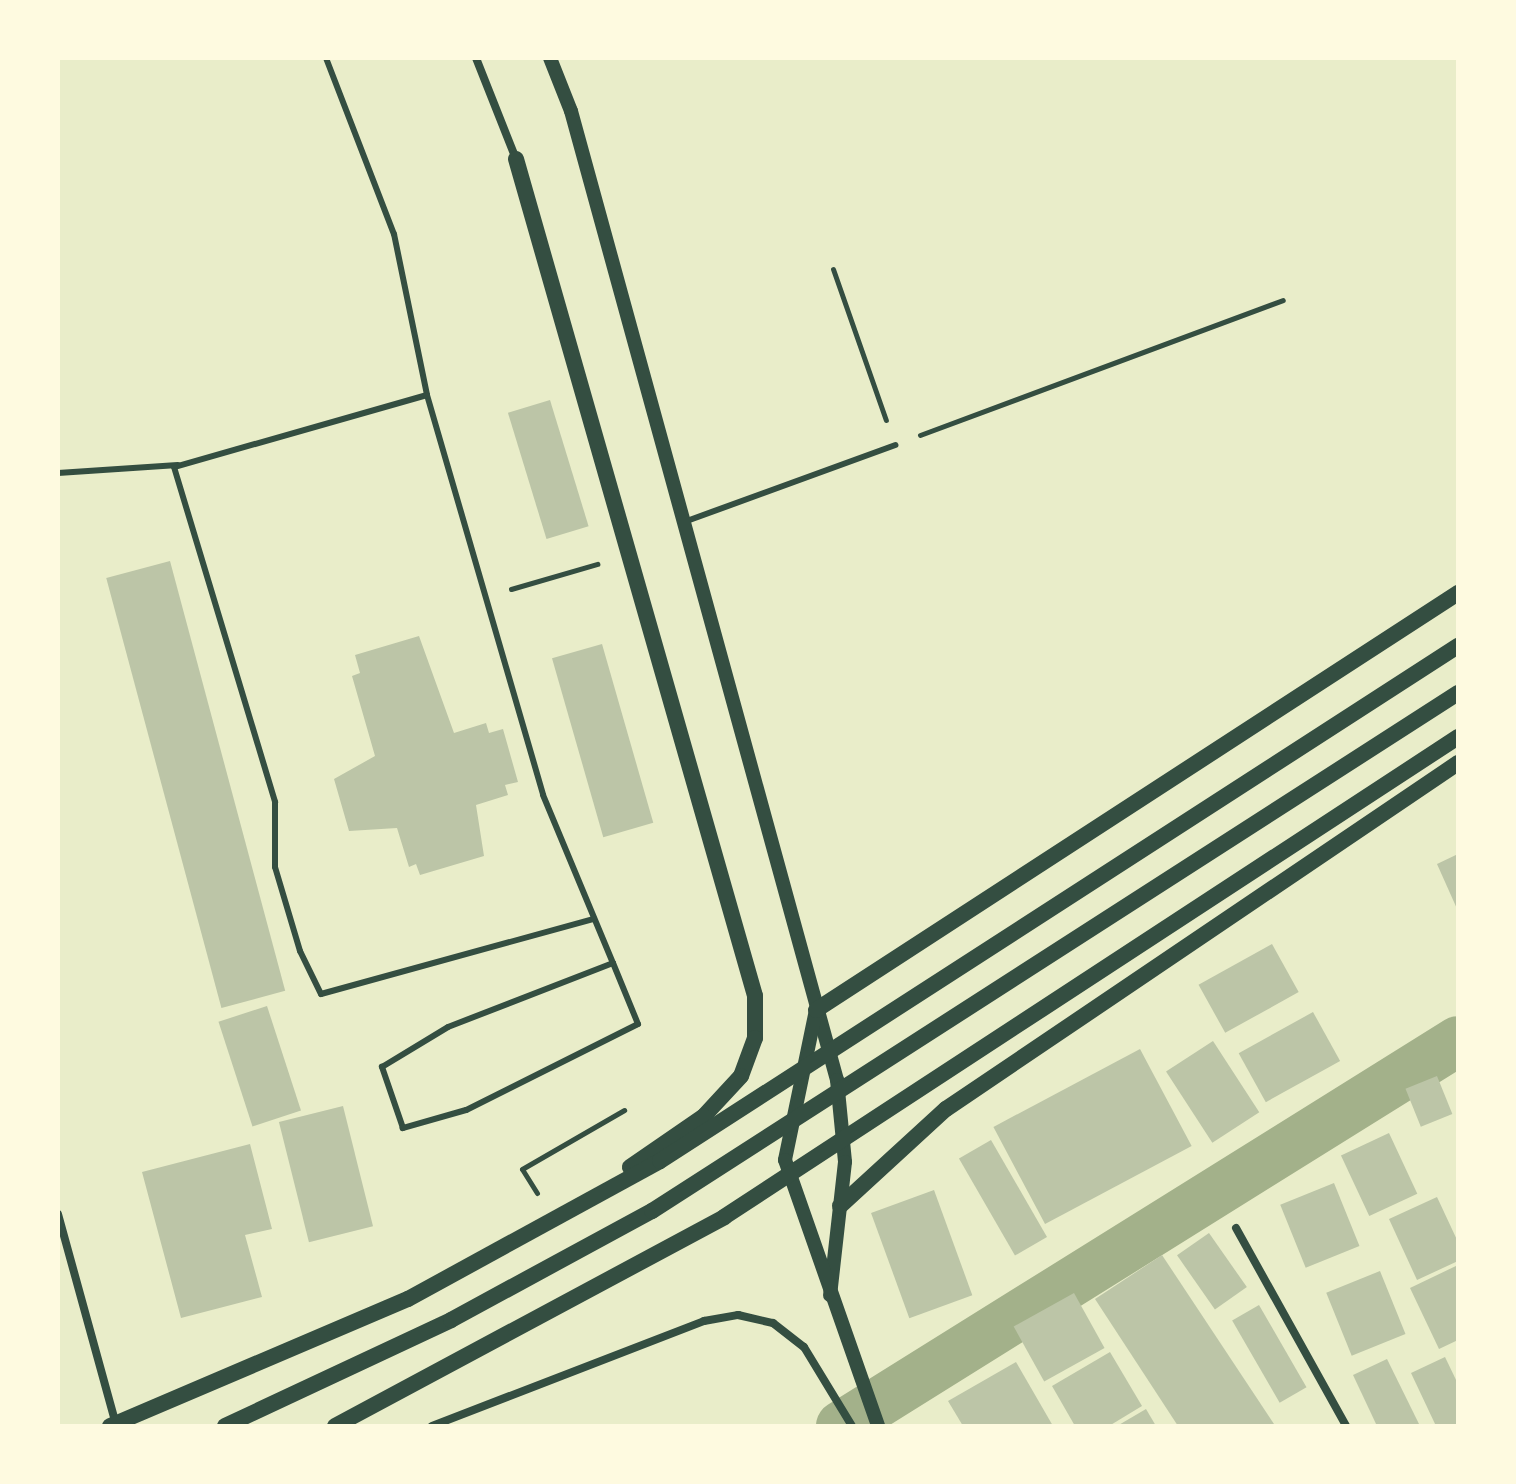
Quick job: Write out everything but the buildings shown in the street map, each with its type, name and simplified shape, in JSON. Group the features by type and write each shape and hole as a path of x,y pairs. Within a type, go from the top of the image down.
{"main road":[{"path":"516,159 746,952 757,1016 750,1059 726,1095 554,1221"},
{"path":"816,1010 1458,593"},
{"path":"110,1426 337,1332 554,1221 810,1070 1458,646"},
{"path":"225,1426 451,1320 652,1211 1458,693"},
{"path":"335,1426 724,1217 1458,737"},
{"path":"840,1206 946,1109 1458,763"}],"street":[{"path":"476,58 516,159"},
{"path":"550,58 684,522 816,1010 843,1123 840,1206 830,1295"},
{"path":"816,1010 785,1160 878,1426"},
{"path":"58,1214 117,1426"},
{"path":"1236,1228 1346,1426"},
{"path":"432,1426 721,1317 773,1323 819,1369 852,1426"}],"lane":[{"path":"326,58 394,234 427,395 543,795 594,919 613,963 638,1024 466,1110 403,1128 382,1067 448,1027 613,963"},
{"path":"427,395 174,467 275,802 275,867 321,994 594,919"},
{"path":"684,522 895,445"},
{"path":"58,473 186,464"}],"path":[{"path":"833,269 895,445 1283,300"},
{"path":"485,596 607,562"},
{"path":"522,1169 624,1110"}],"waterway":[{"path":"841,1426 1458,1041"}]}
